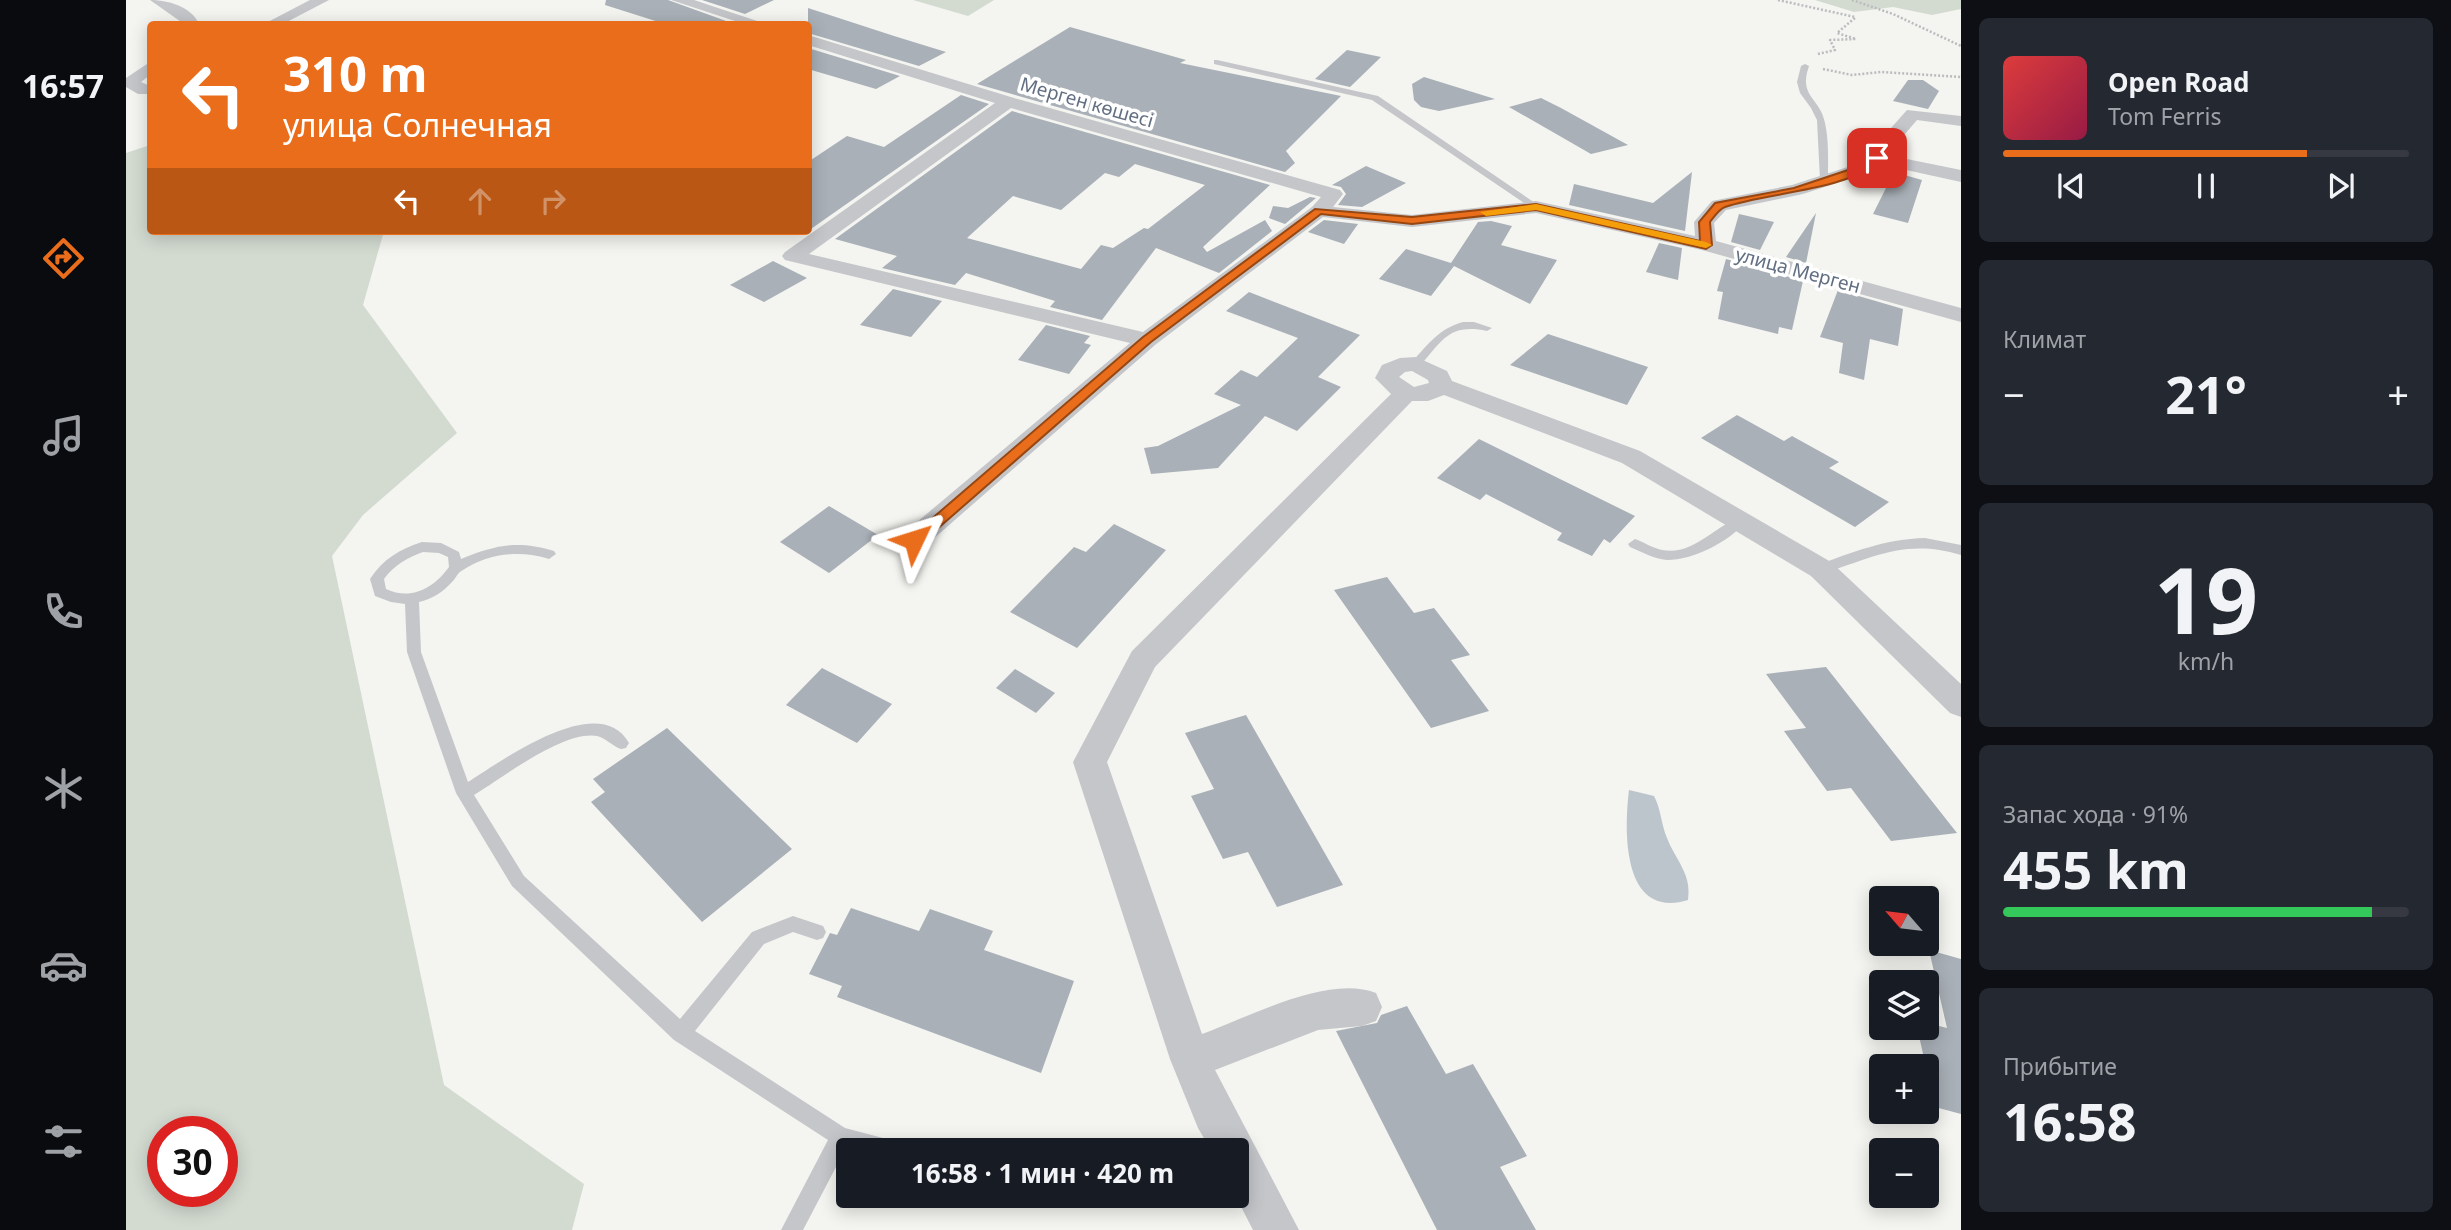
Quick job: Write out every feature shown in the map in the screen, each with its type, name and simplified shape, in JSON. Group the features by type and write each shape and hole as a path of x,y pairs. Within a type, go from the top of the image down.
{"street":[{"path":"156,0 190,21"},
{"path":"278,21 322,0"},
{"path":"678,0 748,21"},
{"name":"Мерген көшесі","path":"812,41 1009,102 1333,194 1319,211"},
{"path":"147,69 130,83 147,88"},
{"path":"126,99 147,88"},
{"path":"1009,102 792,256 1147,340"},
{"path":"1706,245 1704,222 1719,205 1796,190 1867,167 1913,114 1961,121"},
{"path":"1877,158 1961,176"},
{"name":"улица Мерген","path":"1319,211 1412,220 1536,207 1706,245 1961,315"},
{"path":"914,540 1147,340 1319,211"},
{"path":"1226,1138 1191,1059 1090,762 1143,659 1411,379 1422,396 1435,392 1441,385 1631,457 1821,569 1961,704"},
{"path":"1191,1059 1318,1010 1362,1007"},
{"path":"1249,1181 1277,1230"}],"lane":[{"path":"1217,62 1375,98 1536,207"},
{"path":"1807,66 1800,76 1802,95 1820,115 1824,180"},
{"path":"1411,379 1455,325 1472,323 1487,328"},
{"path":"1635,544 1664,555 1681,553 1723,535 1739,522"},
{"path":"1821,569 1893,542 1944,543 1961,550"},
{"path":"456,566 494,552 528,546 549,554"},
{"path":"422,547 441,548 454,555 456,566 449,580 440,587 412,599 392,599 380,592 377,579 386,565 402,554 422,547"},
{"path":"412,599 414,652 464,793 518,881 681,1033 845,1138"},
{"path":"464,793 551,741 579,730 596,730 621,743"},
{"path":"681,1033 758,938 793,923 817,932"},
{"path":"792,1230 841,1137"}],"path":[{"path":"1778,0 1856,17 1837,33 1856,39 1830,40 1835,50 1819,53 1807,66"},
{"path":"1852,0 1893,14 1949,43 1961,46"},
{"path":"1807,66 1852,75 1881,72 1961,77"}],"shaded area":[{"path":"913,0 994,0 968,16"},
{"path":"1815,0 1961,0 1961,9 1932,15 1893,7 1854,12"},
{"path":"147,146 147,235 383,235 363,305 457,433 363,515 332,556 444,1085 584,1184 572,1230 126,1230 126,153"},
{"path":"1629,790 1654,796 1667,838 1688,883 1688,900 1666,903 1650,897 1639,885 1628,848"}],"building":[{"path":"606,0 668,0 726,21 656,21 605,5"},
{"path":"702,0 774,0 745,14"},
{"path":"808,8 946,52 919,66 812,34 812,21 808,21"},
{"path":"1070,27 1186,60 1180,63 1341,96 1286,151 1295,163 1285,172 977,84"},
{"path":"812,49 900,76 876,89 812,70"},
{"path":"1347,50 1381,57 1350,87 1315,79"},
{"path":"1424,77 1495,99 1439,111 1421,107 1414,100 1412,84"},
{"path":"1908,80 1923,80 1939,91 1928,109 1893,101"},
{"path":"961,95 989,104 812,228 812,159 847,136 884,147"},
{"path":"1541,98 1628,145 1591,154 1509,107"},
{"path":"1012,111 1270,185 1203,247 1207,252 1265,220 1272,231 1219,273 1156,248 1102,320 1050,307 1055,301 966,273 955,285 882,268 897,256 835,239","holes":["1135,164 1205,185 1148,229 1144,228 1113,248 1101,245 1081,269 967,238 1013,196 1061,210 1105,173 1119,177"]},
{"path":"1366,166 1406,183 1362,207 1338,205 1346,194 1341,187 1332,185"},
{"path":"1692,172 1685,231 1569,205 1574,184 1653,203"},
{"path":"1894,172 1922,180 1908,223 1873,214"},
{"path":"1310,197 1316,198 1285,224 1269,218 1273,206 1288,208"},
{"path":"1816,213 1806,263 1786,257"},
{"path":"1739,214 1774,222 1760,250 1731,242"},
{"path":"1324,220 1358,224 1344,244 1308,232"},
{"path":"1491,221 1512,226 1501,245 1557,260 1530,304 1454,266 1431,296 1379,279 1406,249 1451,263 1478,222"},
{"path":"1659,243 1682,248 1678,280 1646,272"},
{"path":"1726,259 1803,281 1792,330 1779,327 1778,334 1718,319 1723,292 1717,291"},
{"path":"773,261 807,278 764,302 730,285"},
{"path":"893,289 942,301 911,337 860,325"},
{"path":"1838,290 1903,309 1898,346 1870,339 1864,380 1839,373 1843,343 1820,337"},
{"path":"1249,292 1360,335 1318,377 1341,387 1297,431 1265,416 1218,468 1151,474 1144,448 1158,446 1241,405 1214,394 1241,370 1257,377 1298,338 1226,311"},
{"path":"1046,325 1090,336 1084,343 1091,345 1069,374 1018,360"},
{"path":"1548,334 1648,367 1627,405 1510,365"},
{"path":"1737,415 1784,441 1792,436 1839,462 1829,468 1889,502 1855,527 1701,438"},
{"path":"1479,439 1635,516 1610,543 1604,539 1592,556 1557,540 1562,533 1486,494 1480,500 1437,478"},
{"path":"829,506 878,535 829,573 780,542"},
{"path":"1114,524 1166,550 1077,648 1010,612 1074,547 1086,552"},
{"path":"1387,577 1414,613 1434,608 1470,655 1451,660 1489,711 1431,728 1334,590"},
{"path":"1826,667 1957,833 1891,841 1851,788 1827,791 1784,731 1806,728 1766,674"},
{"path":"822,668 892,704 857,743 786,705"},
{"path":"1015,669 1055,693 1036,713 996,688"},
{"path":"1246,715 1343,885 1277,907 1248,852 1223,859 1191,796 1214,789 1185,733"},
{"path":"667,728 792,849 702,922 591,802 605,792 593,779"},
{"path":"851,908 919,931 930,909 993,931 984,950 1074,981 1041,1073 837,997 842,986 809,974 830,933 837,935"},
{"path":"1939,953 1961,959 1961,1114 1939,1108 1939,1054 1923,1054 1920,1040 1939,1040 1939,1026 1947,1028 1939,993 1939,970 1934,970 1930,956 1939,956"},
{"path":"1407,1006 1446,1074 1473,1064 1527,1156 1500,1167 1536,1230 1437,1230 1336,1031 1377,1023 1381,1015"}],"slow traffic":[{"path":"1486,212 1536,207 1706,245"}],"route":[{"path":"914,540 1147,340 1319,211 1412,220 1536,207 1706,245 1704,222 1719,205 1796,190 1867,167 1877,158"}]}
